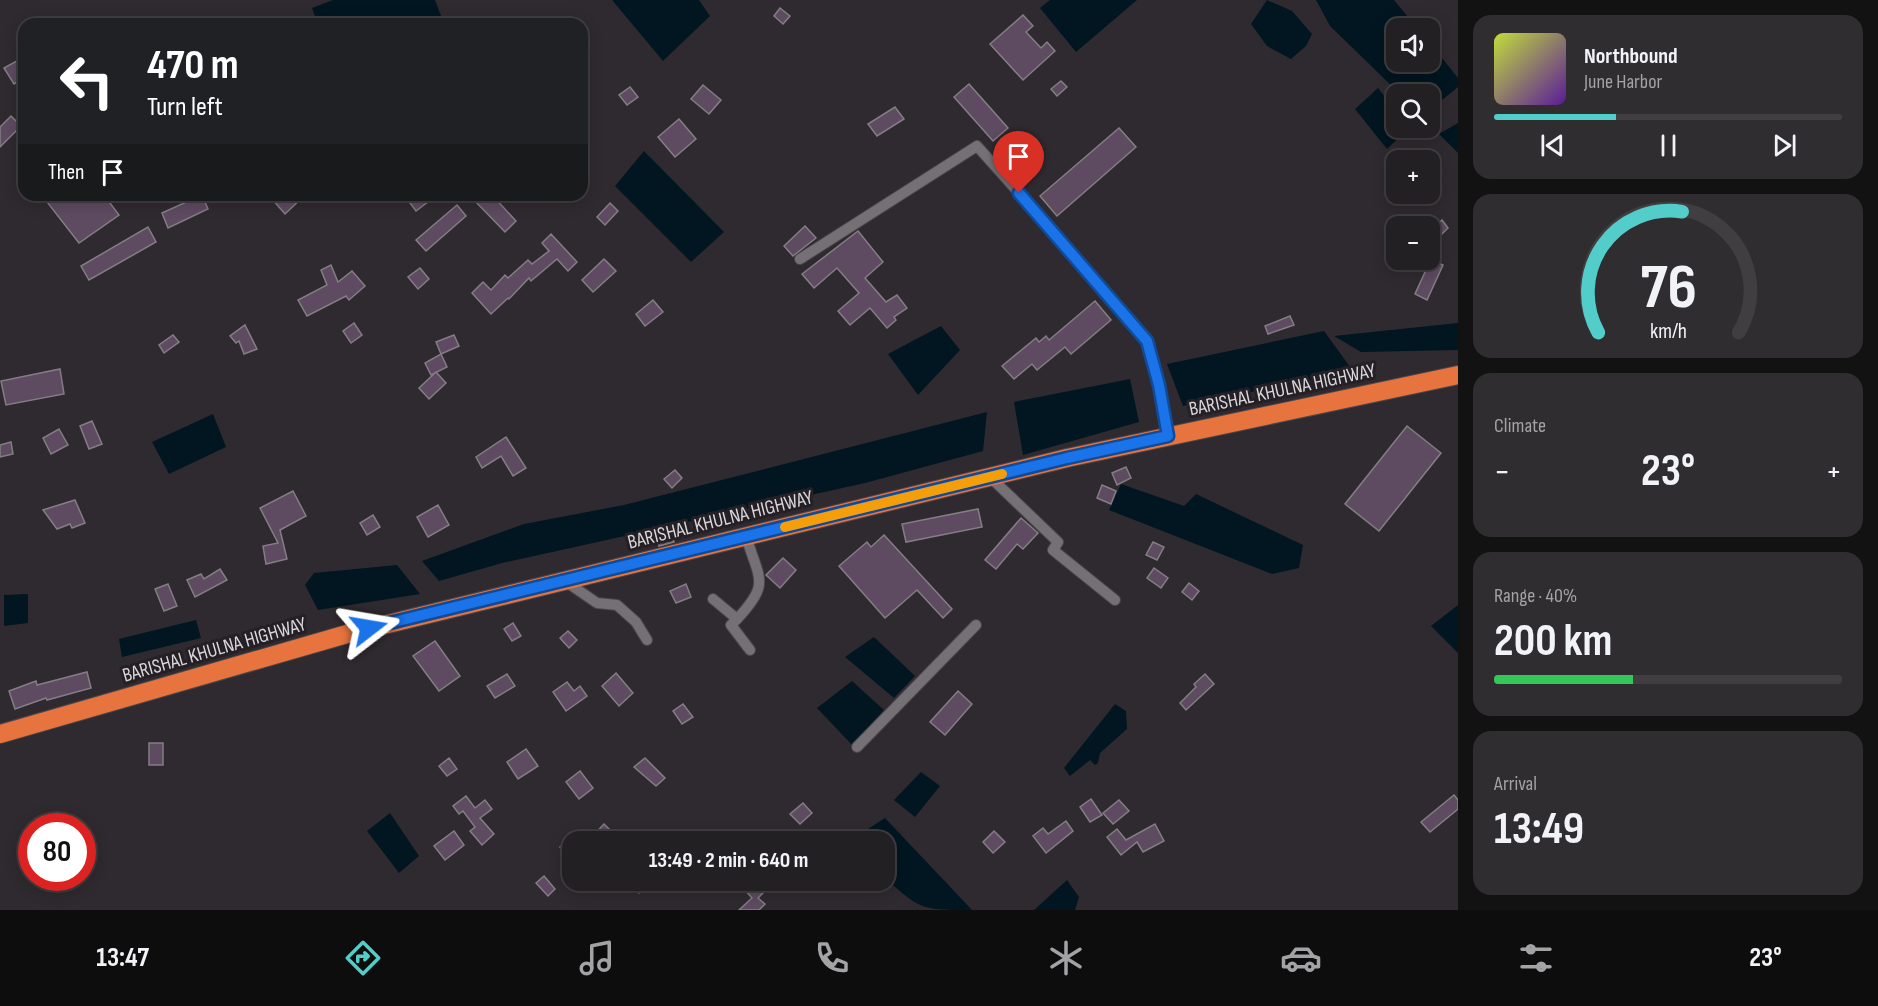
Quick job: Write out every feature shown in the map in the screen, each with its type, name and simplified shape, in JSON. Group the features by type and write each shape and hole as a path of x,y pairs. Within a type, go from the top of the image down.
{"highway":[{"name":"BARISHAL KHULNA HIGHWAY","path":"0,734 347,634 565,580 1168,436 1458,375"}],"street":[{"path":"800,259 977,146 1147,341 1168,436"},
{"path":"990,477 1058,542 1053,550 1115,600"},
{"path":"746,536 761,584 756,598 730,626 750,650"},
{"path":"565,580 597,603 617,605 636,622 647,640"},
{"path":"713,600 737,619"},
{"path":"857,747 976,625"}],"water":[{"path":"333,0 435,0 442,18 316,18 312,8"},
{"path":"612,0 699,0 710,16 663,61"},
{"path":"1050,0 1137,0 1076,52 1040,8"},
{"path":"1267,0 1292,11 1312,34 1306,46 1291,59 1267,46 1251,24"},
{"path":"1316,0 1394,0 1409,18 1386,18 1386,72 1440,72 1440,56 1458,78 1458,87 1440,102 1440,84 1390,84 1330,26"},
{"path":"1378,88 1386,98 1386,138 1399,138 1387,149 1355,109"},
{"path":"1458,123 1458,153 1440,135"},
{"path":"644,151 724,232 691,262 615,186"},
{"path":"1458,323 1458,350 1361,352 1334,336"},
{"path":"941,326 960,350 918,395 888,354"},
{"path":"1324,331 1353,371 1183,406 1167,364"},
{"path":"1130,379 1139,422 1023,455 1014,402"},
{"path":"987,412 983,451 865,483 502,563 439,581 422,561 524,524 624,505"},
{"path":"213,414 226,447 169,474 152,442"},
{"path":"1121,484 1184,506 1196,494 1303,545 1299,568 1272,574 1109,510"},
{"path":"397,565 420,594 318,610 305,585 314,573"},
{"path":"28,594 28,623 4,626 4,595"},
{"path":"1458,605 1458,653 1431,626"},
{"path":"196,620 201,638 122,657 119,639"},
{"path":"874,637 915,676 894,698 845,657"},
{"path":"852,681 884,710 853,746 817,708"},
{"path":"1115,704 1126,711 1127,729 1100,753 1098,763 1095,765 1090,760 1070,776 1064,768"},
{"path":"921,772 940,786 915,817 894,800"},
{"path":"390,813 419,856 399,873 367,831"},
{"path":"885,818 972,910 942,910 915,902 895,886 895,831 865,831"},
{"path":"1067,880 1079,897 1075,910 1034,910"}],"building":[{"path":"780,8 790,16 783,24 774,16"},
{"path":"1023,15 1033,26 1026,32 1041,48 1047,42 1055,51 1023,80 990,44"},
{"path":"18,60 18,82 14,84 4,68"},
{"path":"1061,81 1067,87 1057,96 1051,89"},
{"path":"969,84 1008,128 993,141 954,97"},
{"path":"703,85 721,100 709,114 691,99"},
{"path":"630,87 638,97 627,105 619,95"},
{"path":"895,107 904,119 877,136 868,124"},
{"path":"11,116 18,123 18,129 0,147 0,127"},
{"path":"679,119 696,139 675,157 658,137"},
{"path":"1119,128 1136,147 1057,216 1040,196"},
{"path":"108,201 119,215 79,243 47,202"},
{"path":"189,201 205,201 208,209 168,228 162,213"},
{"path":"274,201 299,201 285,214"},
{"path":"408,201 429,201 416,211"},
{"path":"475,201 498,201 516,221 505,232"},
{"path":"610,203 618,211 605,225 597,217"},
{"path":"457,205 466,216 426,251 416,240"},
{"path":"1442,220 1448,228 1440,236"},
{"path":"805,226 816,238 793,256 784,246"},
{"path":"148,227 156,242 89,280 81,266"},
{"path":"858,231 883,262 865,278 886,302 897,295 907,308 894,317 896,320 887,328 870,308 850,325 838,311 859,293 837,268 814,288 802,274"},
{"path":"551,234 577,262 568,271 557,259 531,281 529,278 491,314 472,293 483,282 491,290 505,275 508,278 528,260 532,264 549,251 542,243"},
{"path":"604,259 616,271 593,292 582,280"},
{"path":"1440,264 1443,265 1427,300 1415,294 1426,270 1440,270"},
{"path":"331,265 338,282 352,271 365,286 349,300 346,296 307,316 298,300 327,285 321,270"},
{"path":"420,268 429,279 418,289 408,277"},
{"path":"653,300 663,312 645,326 636,314"},
{"path":"1095,301 1111,320 1071,354 1065,347 1037,370 1032,364 1014,379 1002,366 1036,338 1039,342 1046,336 1049,340"},
{"path":"1290,316 1294,325 1268,334 1265,326"},
{"path":"354,323 362,335 351,343 343,331"},
{"path":"245,325 257,349 244,354 239,341 236,343 230,336"},
{"path":"173,335 179,342 164,353 159,345"},
{"path":"454,335 459,346 441,354 436,342"},
{"path":"441,354 447,367 431,375 425,363"},
{"path":"60,369 64,394 6,405 1,381"},
{"path":"436,372 446,383 429,399 419,388"},
{"path":"92,421 102,444 89,449 80,426"},
{"path":"1407,426 1441,453 1379,531 1345,504"},
{"path":"59,429 68,445 51,454 43,438"},
{"path":"506,437 526,468 513,476 501,456 482,468 476,457"},
{"path":"11,442 13,454 0,457 0,445"},
{"path":"1126,467 1131,478 1117,485 1112,473"},
{"path":"675,470 682,478 672,488 664,479"},
{"path":"1102,485 1116,491 1111,504 1097,498"},
{"path":"293,491 306,516 280,530 287,559 266,564 263,546 278,543 260,508"},
{"path":"75,500 85,523 72,528 70,524 57,529 43,510"},
{"path":"438,505 449,525 428,537 417,517"},
{"path":"978,509 982,527 906,542 902,524"},
{"path":"373,515 380,527 367,535 360,523"},
{"path":"1021,518 1038,533 1023,549 1017,544 996,569 985,560"},
{"path":"673,534 674,542 659,546 657,536"},
{"path":"884,535 952,609 943,618 917,590 885,618 839,566 867,542 871,547"},
{"path":"1153,542 1164,547 1157,560 1146,555"},
{"path":"783,558 796,570 780,588 766,575"},
{"path":"1154,568 1168,578 1161,588 1147,578"},
{"path":"220,569 227,580 195,597 187,580 201,574 204,579"},
{"path":"1189,583 1199,591 1192,600 1182,592"},
{"path":"168,584 177,606 164,611 155,589"},
{"path":"686,584 691,597 676,603 670,591"},
{"path":"513,623 521,636 512,641 504,629"},
{"path":"568,631 577,640 569,648 560,638"},
{"path":"435,641 460,676 439,691 413,656"},
{"path":"87,672 91,688 47,700 46,698 15,709 9,691 36,681 37,685"},
{"path":"616,673 633,693 619,706 602,686"},
{"path":"507,674 515,686 495,698 487,686"},
{"path":"1205,674 1214,684 1186,710 1180,703 1196,687 1194,684"},
{"path":"567,682 574,691 580,686 587,696 566,711 553,692"},
{"path":"958,691 972,704 945,735 930,722"},
{"path":"683,704 693,717 682,724 673,711"},
{"path":"149,743 163,743 163,765 149,765"},
{"path":"526,749 538,766 518,779 507,762"},
{"path":"449,758 457,769 447,776 439,766"},
{"path":"645,758 665,778 656,786 634,767"},
{"path":"580,771 593,788 579,799 566,782"},
{"path":"1454,795 1458,800 1458,809 1430,832 1421,822"},
{"path":"466,796 475,808 485,800 492,809 480,818 494,834 482,845 470,831 475,827 463,811 459,814 453,806"},
{"path":"1091,799 1102,815 1090,822 1080,807"},
{"path":"1119,800 1129,811 1113,824 1103,813"},
{"path":"803,803 812,813 800,824 790,814"},
{"path":"1066,821 1073,831 1046,853 1033,836 1043,828 1048,834"},
{"path":"604,824 611,831 597,831"},
{"path":"1155,824 1164,841 1143,852 1137,842 1121,855 1107,837 1117,829 1126,840"},
{"path":"454,831 464,845 445,860 434,846"},
{"path":"994,831 1005,842 993,853 983,842"},
{"path":"544,876 555,889 548,896 536,883"},
{"path":"746,891 763,891 758,898 765,904 759,910 739,910 752,898"}],"slow traffic":[{"path":"785,527 1002,474"}],"route":[{"path":"369,628 1067,458 1168,436 1159,385 1147,341 1019,193"}]}
